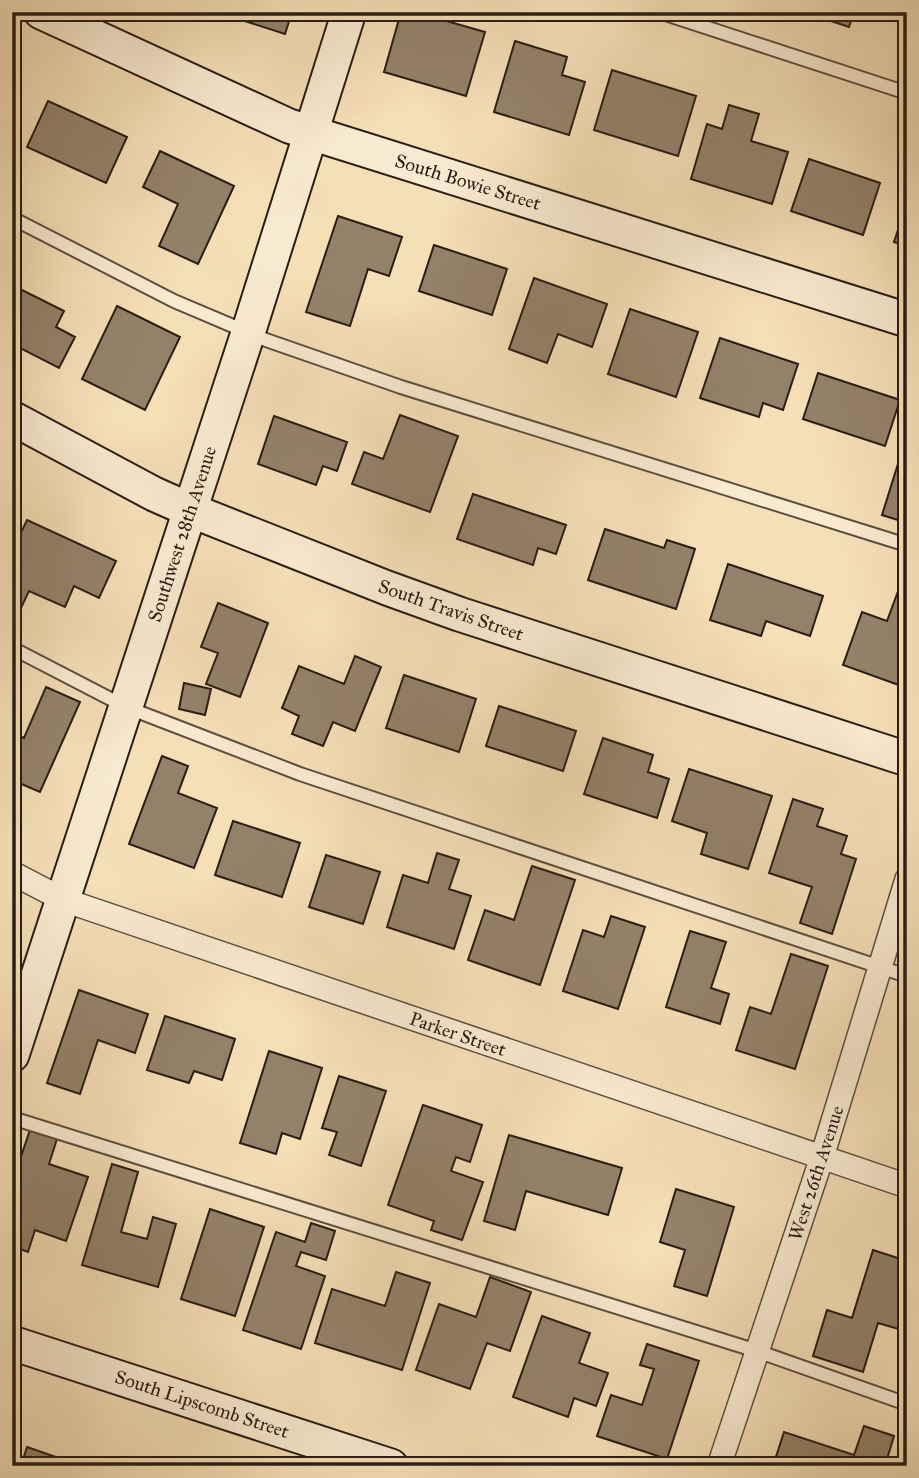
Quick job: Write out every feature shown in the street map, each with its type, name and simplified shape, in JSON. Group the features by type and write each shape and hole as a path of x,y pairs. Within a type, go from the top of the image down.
{"main road":[{"name":"South Bowie Street","path":"41,12 289,126 907,320"},
{"name":"Southwest 28th Avenue","path":"12,1055 248,333 349,12"},
{"name":"South Travis Street","path":"12,418 154,494 387,588 459,614 907,759"},
{"name":"South Lipscomb Street","path":"12,1343 391,1466"}],"street":[{"name":"Parker Street","path":"12,873 64,900 907,1186"},
{"name":"West 26th Avenue","path":"719,1466 822,1157 907,879"}],"lane":[{"path":"659,12 907,93"},
{"path":"12,218 174,301 248,333 401,387 907,545"},
{"path":"12,648 126,707 300,774 907,976"},
{"path":"12,1118 757,1352 907,1404"}],"building":[{"path":"217,12 292,12 285,34"},
{"path":"401,12 415,12 485,32 466,96 384,72"},
{"path":"824,12 854,12 849,27 822,18"},
{"path":"881,12 907,12 906,24 880,16"},
{"path":"515,41 567,57 562,75 585,82 569,135 494,112"},
{"path":"612,70 696,96 678,156 594,130"},
{"path":"48,101 127,137 106,183 27,147"},
{"path":"729,105 759,114 751,141 788,152 772,204 691,179 707,124 722,129"},
{"path":"160,151 234,186 198,264 159,246 178,204 143,187"},
{"path":"809,159 880,183 863,235 791,211"},
{"path":"907,202 907,246 894,242"},
{"path":"338,216 402,237 389,276 368,269 350,326 306,312"},
{"path":"434,245 507,269 492,315 419,291"},
{"path":"534,278 607,304 592,347 558,334 547,363 509,349"},
{"path":"12,285 64,311 56,327 75,337 59,368 12,344"},
{"path":"117,306 180,337 145,410 82,379"},
{"path":"630,309 698,332 676,397 608,374"},
{"path":"720,338 798,364 783,410 763,403 759,417 700,398"},
{"path":"818,373 900,400 885,446 803,419"},
{"path":"400,415 458,436 430,512 352,484 364,452 383,459"},
{"path":"274,416 347,442 337,471 323,466 316,485 258,464"},
{"path":"907,435 907,523 882,515"},
{"path":"473,494 566,525 556,554 538,548 533,565 457,539"},
{"path":"27,520 116,561 99,598 74,586 65,607 29,591 21,608 12,604 12,551"},
{"path":"605,529 664,548 667,540 695,549 676,609 588,580"},
{"path":"728,564 823,596 810,636 766,621 761,636 710,620"},
{"path":"907,567 907,688 843,665 862,612 887,621"},
{"path":"218,603 268,623 240,697 206,684 218,653 201,647"},
{"path":"355,656 381,667 355,731 333,722 323,746 292,734 299,716 282,708 299,666 344,684"},
{"path":"404,675 476,699 459,752 386,728"},
{"path":"184,683 211,689 205,715 179,709"},
{"path":"46,687 80,702 40,792 12,780 12,733 24,738"},
{"path":"499,706 576,731 563,771 486,746"},
{"path":"603,738 653,755 648,772 669,779 657,818 584,794"},
{"path":"162,756 188,766 178,793 217,808 194,868 129,844"},
{"path":"689,769 772,796 748,869 701,854 707,833 672,821"},
{"path":"793,799 823,809 817,826 847,836 841,854 856,859 832,934 800,923 812,887 769,873"},
{"path":"233,821 300,843 282,897 215,875"},
{"path":"437,853 459,860 449,889 471,896 454,949 387,927 403,875 428,883"},
{"path":"326,855 380,872 363,924 309,907"},
{"path":"532,866 575,880 540,985 468,960 485,910 514,920"},
{"path":"611,916 645,927 618,1009 563,991 583,930 604,937"},
{"path":"690,931 726,942 711,988 729,994 720,1024 666,1007"},
{"path":"791,954 828,966 795,1069 736,1050 750,1007 771,1014"},
{"path":"79,990 148,1014 135,1053 98,1040 80,1094 47,1083"},
{"path":"165,1016 235,1039 222,1080 194,1071 189,1083 147,1070"},
{"path":"269,1051 322,1068 300,1139 282,1133 276,1154 240,1143"},
{"path":"339,1076 386,1091 361,1166 329,1155 337,1132 322,1128"},
{"path":"423,1105 482,1125 470,1162 456,1157 451,1171 483,1182 462,1240 431,1230 434,1221 388,1205"},
{"path":"30,1130 57,1139 49,1164 88,1177 66,1241 35,1230 28,1252 12,1246 12,1183"},
{"path":"509,1135 622,1168 608,1215 526,1191 515,1230 484,1221"},
{"path":"112,1164 138,1172 121,1232 147,1239 153,1217 176,1224 158,1287 82,1265"},
{"path":"676,1189 734,1207 707,1296 674,1286 685,1250 660,1242"},
{"path":"210,1209 264,1227 235,1316 181,1299"},
{"path":"311,1223 335,1231 326,1260 301,1252 296,1266 325,1276 301,1349 243,1330 276,1232 305,1242"},
{"path":"873,1250 907,1261 907,1314 902,1330 878,1323 863,1372 813,1356 827,1310 852,1318"},
{"path":"396,1272 430,1283 402,1370 315,1343 332,1289 385,1306"},
{"path":"490,1277 531,1292 510,1351 487,1343 470,1389 416,1370 439,1304 476,1317"},
{"path":"542,1316 590,1333 579,1363 608,1373 596,1406 574,1398 568,1417 513,1397"},
{"path":"647,1344 699,1361 667,1459 597,1436 611,1395 642,1405 654,1369 640,1365"},
{"path":"864,1426 894,1436 885,1466 773,1466 784,1432 854,1455"},
{"path":"27,1447 82,1466 21,1466"}]}
